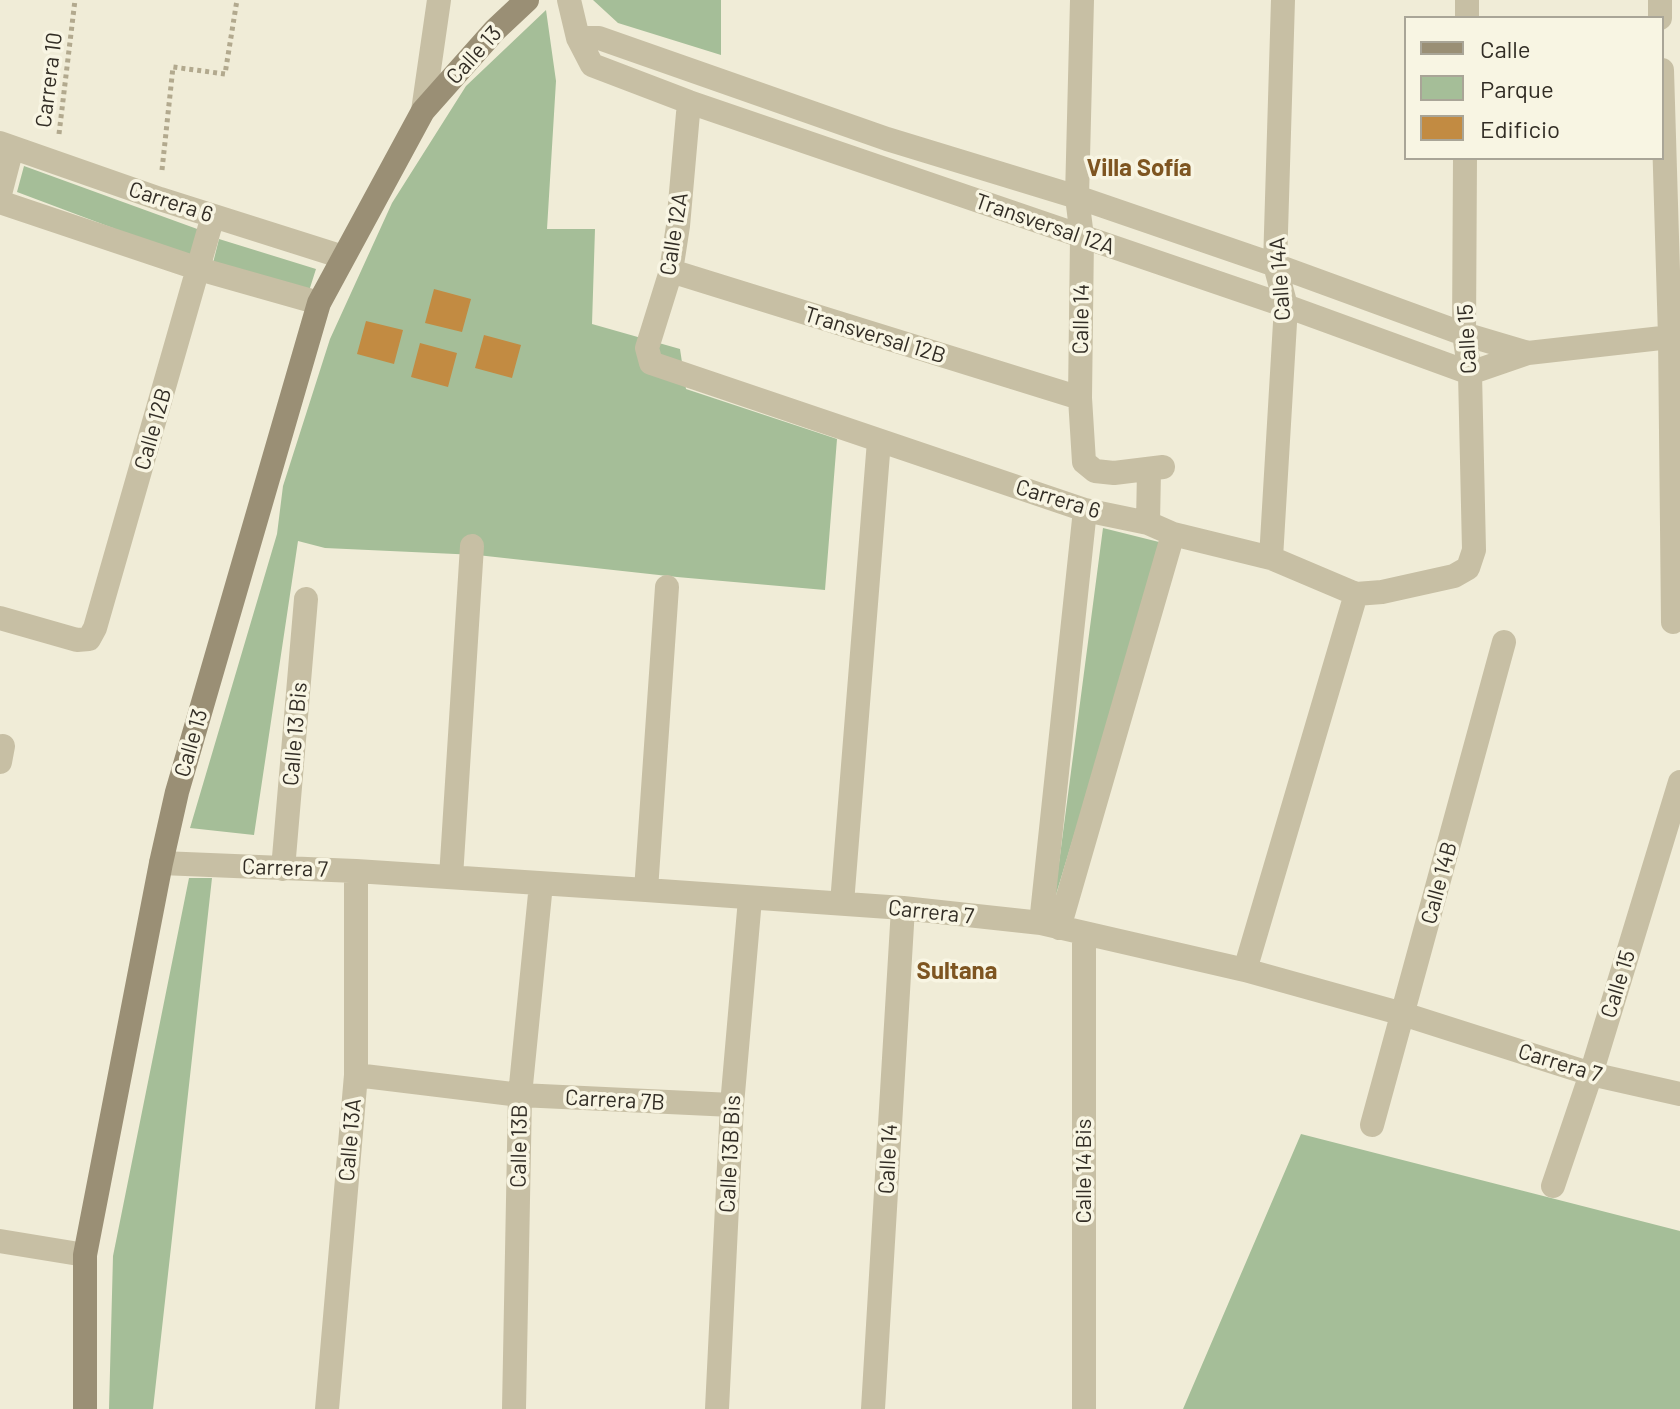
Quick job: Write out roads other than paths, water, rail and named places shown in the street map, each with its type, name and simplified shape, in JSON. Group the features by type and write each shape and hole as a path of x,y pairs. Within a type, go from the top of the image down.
{"main road":[{"name":"Calle 13","path":"85,1409 85,1255 161,863 177,792 319,303 423,111 495,30 527,0"}],"street":[{"name":"Calle 13","path":"423,111 439,0"},
{"name":"Transversal 12A","path":"569,0 578,38 592,65 689,102 1286,306 1470,373 1528,353 1675,336"},
{"name":"Calle 14","path":"1082,0 1077,197 1082,237 1080,398 1084,462 1095,471 1114,473 1156,468 1148,523"},
{"name":"Calle 14A","path":"1271,558 1286,306 1275,265 1283,0"},
{"name":"Transversal 12A","path":"578,38 599,38 887,139 1077,197 1464,334 1528,353"},
{"name":"Calle 12A","path":"651,363 647,348 671,271 678,226 689,102"},
{"path":"1664,111 1675,336 1673,622"},
{"path":"0,194 6,146"},
{"name":"Carrera 6","path":"6,146 343,257"},
{"name":"Calle 15","path":"1356,594 1382,592 1454,576 1468,568 1474,550 1470,373 1464,334 1465,160"},
{"path":"0,202 199,269 319,303"},
{"name":"Calle 12B","path":"0,618 77,640 89,639 95,628 213,216"},
{"name":"Transversal 12B","path":"671,271 1080,398"},
{"name":"Carrera 6","path":"651,363 1085,510 1148,523 1173,534 1271,558 1356,594"},
{"path":"842,903 879,441"},
{"path":"1050,926 1085,510"},
{"path":"1050,926 1173,534"},
{"path":"451,877 472,546"},
{"path":"646,890 667,587"},
{"path":"1245,970 1356,594"},
{"name":"Calle 13 Bis","path":"283,869 306,599"},
{"name":"Calle 14B","path":"1372,1125 1504,642"},
{"name":"Calle 15","path":"1553,1186 1591,1074 1680,782"},
{"name":"Carrera 7","path":"161,863 356,871 842,903 1050,926 1245,970 1403,1014 1591,1074 1680,1094"},
{"name":"Calle 13A","path":"327,1409 356,1075 356,871"},
{"name":"Calle 13B","path":"514,1409 520,1095 541,884"},
{"name":"Calle 13B Bis","path":"717,1409 732,1105 750,899"},
{"name":"Calle 14","path":"873,1409 903,908"},
{"name":"Calle 14 Bis","path":"1084,933 1084,1409"},
{"name":"Carrera 7B","path":"356,1075 520,1095 732,1105"},
{"path":"0,1241 85,1255"}],"district":[{"name":"Villa Sofía","path":"1139,168"},
{"name":"Sultana","path":"957,971"}]}
